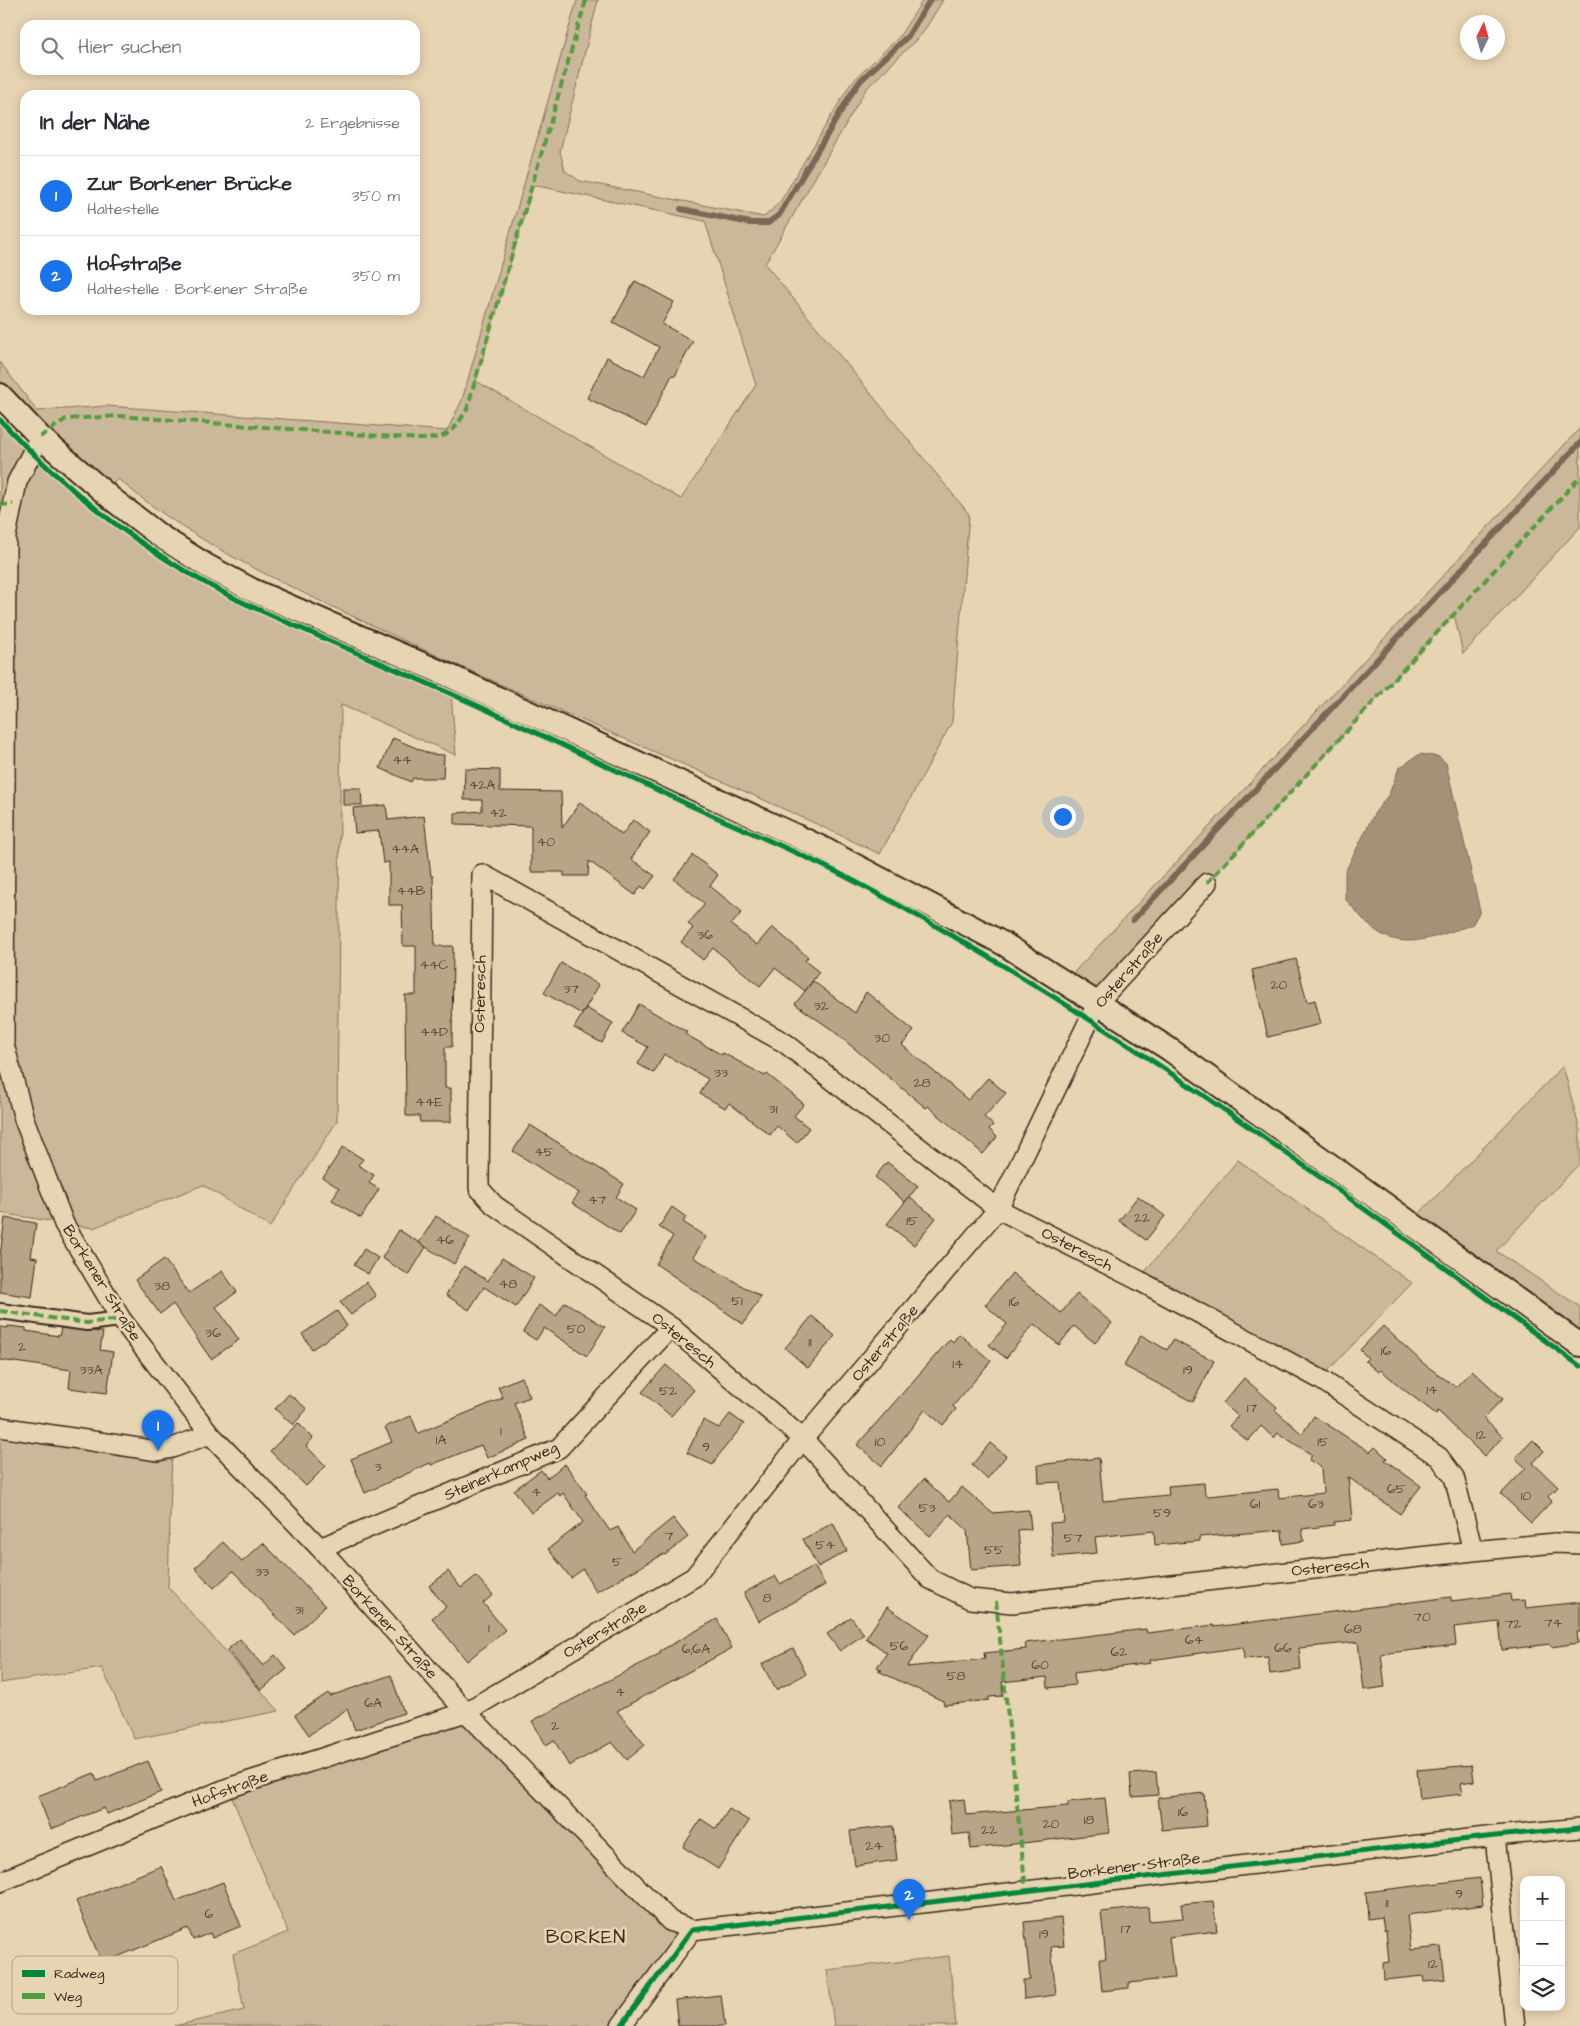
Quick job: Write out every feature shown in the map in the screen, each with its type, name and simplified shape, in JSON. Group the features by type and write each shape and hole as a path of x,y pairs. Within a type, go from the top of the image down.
{"street":[{"path":"0,395 40,437 112,499 160,536 207,566 252,590 452,677 820,847 1004,944 1098,1002 1271,1122 1580,1344"},
{"name":"Borkener Straße","path":"40,437 17,482 6,536 4,1044 24,1119 64,1224 121,1320 210,1434 320,1548 466,1712 670,1921 692,1930 1495,1836 1580,1828"},
{"name":"Osteresch","path":"1473,1551 1454,1477 1438,1457 1320,1379 1138,1280 998,1209 785,1043 482,874 477,1172 479,1188 494,1205 672,1327 803,1439 930,1579 970,1599 1012,1603 1473,1551 1555,1544 1580,1544"},
{"name":"Osterstraße","path":"466,1712 694,1578 803,1439 998,1209 1098,1002 1207,883"},
{"path":"0,1311 87,1323 121,1320"},
{"name":"Steinerkampweg","path":"320,1548 559,1448 672,1327"},
{"path":"0,1427 158,1450 172,1448 210,1434"},
{"name":"Hofstraße","path":"0,1882 228,1788 466,1712"},
{"path":"1495,1836 1515,2026"},
{"path":"621,2026 692,1930"}],"shaded area":[{"path":"577,0 598,0 560,151 565,171 580,181 764,217 780,202 851,83 899,37 923,0 943,0 922,34 866,89 765,264 969,514 952,722 880,854 757,797 446,660 314,598 213,546 181,526 118,479 110,487 81,463 0,381 0,362 37,411 107,406 447,431 462,400","holes":["533,185 705,221 756,385 681,499 476,381"]},
{"path":"0,420 54,473 83,498 176,564 242,601 320,637 451,693 456,755 341,705 337,1121 270,1227 203,1185 93,1228 0,1213"},
{"path":"1580,428 1580,527 1463,654 1454,614 1098,1002 1065,982"},
{"path":"1420,754 1439,757 1446,763 1480,911 1472,925 1423,940 1398,940 1386,937 1375,930 1345,899 1345,872 1374,814 1389,794 1399,768"},
{"path":"1563,1066 1580,1131 1580,1163 1496,1251 1580,1307 1580,1331 1529,1296 1411,1222"},
{"path":"1238,1160 1412,1283 1320,1379 1138,1280"},
{"path":"0,1427 172,1448 168,1587 279,1711 134,1739 102,1668 0,1683"},
{"path":"466,1712 692,1930 621,2026 174,2026 244,2010 233,1954 288,1932 228,1788"},
{"path":"949,1956 956,2026 834,2026 827,1970"}],"building":[{"path":"635,281 674,302 662,324 693,341 675,376 672,375 646,427 587,398 607,357 644,376 659,347 613,322"},
{"path":"393,738 430,754 444,755 443,778 413,778 411,782 380,768"},
{"path":"465,769 500,770 500,791 561,792 562,828 580,802 622,835 633,820 650,832 631,859 655,876 645,889 641,886 635,895 589,861 588,876 564,876 564,872 531,872 531,826 455,824 455,813 482,811 482,800 464,800"},
{"path":"343,788 361,788 362,805 343,805"},
{"path":"386,805 388,820 424,816 431,876 433,876 435,946 453,946 452,1047 445,1047 445,1088 451,1088 451,1122 420,1122 419,1116 406,1116 405,995 416,995 416,946 403,946 402,905 389,905 389,862 383,863 379,831 355,833 353,808"},
{"path":"693,855 718,875 710,886 742,912 731,925 757,945 772,927 808,957 805,961 819,972 805,991 775,968 760,986 713,948 703,960 681,942 693,928 688,924 705,904 674,879"},
{"path":"1296,959 1307,1002 1315,1000 1321,1024 1268,1037 1252,970"},
{"path":"561,963 599,985 582,1014 544,993"},
{"path":"813,981 855,1013 866,992 914,1031 902,1045 968,1100 988,1078 1006,1093 984,1117 993,1125 989,1129 997,1137 983,1154 928,1106 926,1108 831,1029 795,1004"},
{"path":"639,1004 722,1055 723,1053 765,1076 767,1074 804,1104 794,1116 809,1128 797,1143 777,1126 770,1135 729,1103 725,1108 700,1094 708,1079 664,1054 654,1073 638,1064 648,1047 622,1033"},
{"path":"586,1008 613,1023 602,1043 574,1028"},
{"path":"530,1125 624,1184 616,1197 636,1210 620,1234 572,1203 579,1193 513,1151"},
{"path":"343,1147 363,1159 358,1165 374,1175 369,1183 379,1189 361,1218 332,1200 339,1188 323,1178"},
{"path":"887,1162 918,1186 905,1202 875,1177"},
{"path":"1138,1196 1165,1216 1146,1240 1119,1221"},
{"path":"909,1197 936,1218 914,1245 887,1224"},
{"path":"672,1207 686,1217 683,1222 706,1237 693,1257 761,1297 743,1324 656,1264 673,1236 659,1227"},
{"path":"436,1216 470,1238 454,1264 419,1243"},
{"path":"5,1218 36,1223 31,1257 37,1258 32,1297 0,1292 0,1256"},
{"path":"399,1230 426,1247 409,1275 382,1258"},
{"path":"364,1249 378,1258 368,1274 354,1265"},
{"path":"502,1258 534,1278 516,1307 484,1287 469,1310 446,1295 464,1266 488,1281"},
{"path":"164,1259 189,1293 222,1271 237,1292 216,1307 239,1340 211,1359 173,1304 160,1314 135,1280"},
{"path":"1012,1273 1061,1313 1077,1294 1112,1323 1095,1343 1074,1326 1059,1345 1034,1324 1006,1358 989,1345 1007,1324 985,1305"},
{"path":"366,1282 376,1296 351,1315 340,1302"},
{"path":"565,1302 605,1327 587,1356 544,1328 536,1340 523,1332 539,1305 556,1316"},
{"path":"337,1311 347,1326 312,1349 302,1334"},
{"path":"812,1316 835,1336 808,1368 785,1348"},
{"path":"8,1326 26,1328 26,1331 59,1336 61,1328 103,1332 100,1350 113,1352 107,1393 69,1388 71,1370 0,1360 0,1327 8,1328"},
{"path":"1383,1326 1424,1364 1456,1387 1472,1370 1503,1399 1483,1418 1503,1437 1484,1456 1438,1411 1436,1414 1381,1370 1378,1372 1365,1361 1368,1358 1360,1350"},
{"path":"959,1334 991,1361 953,1406 956,1409 943,1425 925,1410 882,1466 857,1445 950,1339 953,1342"},
{"path":"1141,1335 1167,1350 1173,1340 1214,1361 1193,1402 1124,1366"},
{"path":"666,1365 694,1390 671,1416 642,1392"},
{"path":"521,1377 530,1397 514,1403 529,1440 487,1458 481,1445 431,1465 430,1463 365,1493 351,1459 392,1442 385,1427 411,1416 418,1433 503,1398 498,1387"},
{"path":"1244,1378 1277,1407 1275,1410 1302,1434 1314,1416 1370,1452 1375,1447 1387,1458 1385,1460 1421,1486 1400,1514 1348,1477 1352,1520 1334,1522 1334,1525 1302,1529 1304,1541 1283,1544 1282,1530 1199,1537 1200,1541 1155,1545 1154,1531 1095,1537 1097,1553 1053,1557 1050,1523 1064,1522 1060,1482 1039,1483 1038,1465 1099,1458 1103,1501 1169,1495 1168,1486 1204,1483 1205,1495 1209,1496 1278,1489 1279,1498 1323,1493 1321,1467 1309,1460 1312,1455 1278,1433 1274,1438 1261,1426 1248,1441 1229,1426 1238,1416 1223,1403"},
{"path":"289,1394 307,1409 293,1425 275,1409"},
{"path":"730,1414 744,1424 713,1465 687,1453 703,1420 719,1428"},
{"path":"298,1423 313,1438 306,1446 326,1466 306,1486 270,1451"},
{"path":"1533,1440 1544,1451 1533,1463 1558,1487 1548,1497 1552,1501 1531,1523 1501,1494 1526,1468 1515,1458"},
{"path":"990,1443 1006,1456 987,1479 972,1465"},
{"path":"565,1464 587,1494 585,1495 610,1531 618,1527 632,1551 673,1518 688,1537 665,1555 596,1592 583,1569 571,1578 548,1549 583,1522 563,1493 560,1496 558,1493 531,1513 514,1490 541,1470 547,1478"},
{"path":"924,1479 949,1502 962,1487 992,1513 1029,1510 1031,1529 1018,1530 1021,1566 971,1570 967,1530 950,1514 930,1536 898,1508"},
{"path":"833,1523 847,1551 818,1567 803,1539"},
{"path":"223,1542 242,1562 263,1543 325,1606 294,1635 233,1571 214,1588 195,1568"},
{"path":"814,1566 825,1585 759,1621 744,1593 775,1576 780,1584"},
{"path":"448,1571 461,1588 476,1576 493,1595 483,1603 505,1630 467,1661 432,1618 446,1607 429,1586"},
{"path":"1510,1594 1511,1601 1525,1600 1526,1608 1580,1602 1580,1632 1577,1632 1578,1643 1551,1647 1550,1644 1502,1650 1499,1622 1454,1627 1456,1645 1381,1654 1385,1687 1364,1690 1358,1642 1299,1648 1301,1670 1270,1674 1268,1657 1244,1659 1243,1647 1150,1660 1151,1663 1074,1673 1075,1685 1048,1688 1047,1677 1002,1682 1003,1696 989,1697 989,1700 944,1705 943,1701 878,1671 882,1670 877,1667 887,1653 866,1638 887,1607 929,1635 907,1667 985,1659 984,1653 1026,1649 1025,1643 1146,1629 1147,1633 1214,1625 1214,1627 1451,1597 1451,1601"},
{"path":"851,1617 864,1634 840,1651 827,1634"},
{"path":"717,1619 732,1648 617,1711 645,1745 627,1760 612,1742 569,1766 554,1740 546,1745 532,1721 661,1653 660,1651"},
{"path":"240,1639 263,1666 275,1655 287,1669 261,1690 227,1650"},
{"path":"793,1648 806,1674 776,1690 762,1664"},
{"path":"391,1675 404,1713 355,1730 347,1709 309,1735 295,1715 328,1693 330,1696"},
{"path":"148,1761 161,1792 107,1814 104,1808 51,1829 38,1796 94,1773 97,1781"},
{"path":"1472,1765 1474,1781 1460,1783 1462,1794 1420,1799 1417,1770"},
{"path":"1156,1772 1158,1795 1132,1797 1130,1774"},
{"path":"1204,1793 1207,1826 1162,1830 1158,1798"},
{"path":"1105,1798 1109,1833 971,1849 969,1833 952,1835 949,1801 964,1799 966,1815 1068,1806 1068,1802"},
{"path":"729,1809 749,1821 718,1869 683,1847 701,1819 716,1829"},
{"path":"893,1826 897,1860 855,1866 850,1831"},
{"path":"161,1866 176,1901 223,1882 241,1926 212,1938 210,1933 193,1940 188,1928 119,1956 99,1956 76,1901"},
{"path":"1480,1878 1483,1905 1407,1915 1411,1950 1441,1947 1445,1980 1424,1982 1423,1976 1384,1980 1383,1963 1389,1962 1386,1930 1384,1930 1382,1917 1368,1919 1366,1892"},
{"path":"1213,1901 1217,1931 1169,1937 1174,1978 1129,1983 1129,1988 1102,1991 1099,1959 1106,1959 1101,1912 1148,1907 1149,1921 1183,1918 1181,1904"},
{"path":"1061,1918 1064,1946 1051,1947 1056,1995 1024,1999 1023,1980 1030,1980 1024,1922"},
{"path":"721,1995 725,2026 678,2026 675,2000"}],"waterway":[{"path":"681,209 750,223 768,223 779,215 853,91 861,80 908,36 930,0"},
{"path":"1133,920 1580,443"}],"marked path":[{"path":"40,437 66,419 120,416 420,439 438,437 454,429 467,409 586,0"},
{"path":"1207,883 1580,477"},
{"path":"0,505 13,504"},
{"path":"0,1311 87,1323 121,1319"},
{"path":"996,1601 1026,1892"}],"cycle path":[{"path":"0,420 54,474 114,523 210,586 293,625 471,703 812,860 950,934 1043,990 1225,1110 1315,1173 1580,1366"},
{"path":"621,2026 692,1930 1495,1836 1580,1828"}],"place":[{"name":"Zur Borkener Brücke","path":"158,1451"},
{"name":"Hofstraße","path":"909,1920"}],"district":[{"name":"BORKEN","path":"586,1937"}]}
